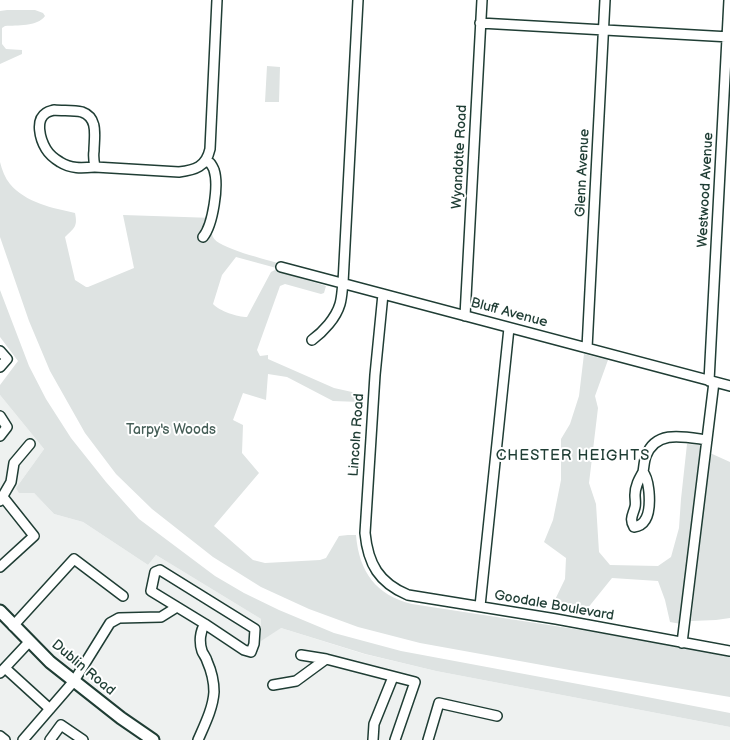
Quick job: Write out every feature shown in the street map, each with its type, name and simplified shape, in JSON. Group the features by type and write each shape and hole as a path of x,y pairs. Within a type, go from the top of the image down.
{"main road":[{"name":"Dublin Road","path":"0,611 50,662 137,736 153,740"}],"street":[{"path":"94,167 95,128 93,120 87,114 80,112 54,110 46,113 40,120 39,128 46,148 59,162 76,168 94,167 179,172 200,167 208,156 210,149 217,0"},
{"path":"312,340 326,328 340,306 343,283 358,0"},
{"name":"Wyandotte Road","path":"465,316 482,0"},
{"name":"Glenn Avenue","path":"587,348 605,0"},
{"name":"Westwood Avenue","path":"682,643 707,440 712,381 729,37 729,0"},
{"path":"480,23 729,37"},
{"path":"203,237 207,232 213,212 216,183 214,170 210,163 204,161"},
{"name":"Bluff Avenue","path":"281,266 730,386"},
{"name":"Lincoln Road","path":"378,575 369,557 365,533 375,375 383,294"},
{"path":"480,606 509,328"},
{"path":"0,351 7,359 0,367"},
{"path":"0,416 7,427 0,436"},
{"path":"643,472 647,481 650,509 642,523 638,527 634,527 632,518 635,508 635,490 643,472 646,456 651,448 659,441 669,437 679,436 707,440"},
{"path":"0,567 34,536 2,499 11,482 14,463 30,444"},
{"path":"13,626 74,559 123,596"},
{"path":"160,570 254,629 254,644 251,652 244,650 205,624 151,591 155,572 160,570"},
{"name":"Goodale Boulevard","path":"378,575 385,582 408,595 730,651"},
{"path":"23,740 74,681 110,623 119,618 161,617 177,607"},
{"path":"198,740 212,707 214,692 208,661 202,651 202,628 205,624"},
{"path":"29,642 2,670 50,709"},
{"path":"301,655 326,659 414,682 395,740"},
{"path":"273,685 296,681 326,659"},
{"path":"373,740 374,724 394,677"},
{"path":"428,740 439,703 498,716"},
{"path":"50,740 61,725 82,740"},
{"path":"0,736 5,740"}],"shaded area":[{"path":"0,395 44,449 16,488 34,493 54,514 83,522 148,565 156,555 261,619 281,628 364,654 436,671 730,727 730,740 0,740"}],"green space":[{"path":"35,10 43,13 45,16 32,24 5,26 2,28 2,44 6,49 22,50 22,54 0,64 0,11"},
{"path":"267,66 280,67 279,102 265,102"},
{"name":"Tarpy's Woods","path":"0,162 8,182 24,196 40,204 75,213 76,221 74,227 65,237 75,280 86,287 134,268 123,215 214,218 212,232 213,237 217,241 244,253 282,264 280,269 236,257 222,275 213,304 229,313 247,317 271,272 275,270 326,286 324,293 321,294 285,284 280,286 257,350 260,356 268,355 268,359 334,388 361,394 360,402 333,401 287,377 268,374 266,400 243,393 233,420 243,425 242,453 259,473 214,526 253,560 265,563 320,560 326,558 339,536 356,535 361,560 366,571 379,588 399,600 412,604 594,632 730,656 730,697 420,643 358,627 309,609 261,587 213,557 152,509 116,474 85,433 50,371 29,321 0,237"},
{"path":"0,290 29,366 46,399 71,438 139,519 215,576 279,610 334,633 401,651 730,713 730,727 436,671 365,654 281,628 261,641 261,619 156,555 148,565 83,522 54,514 34,493 19,493 16,488 44,449 0,395 0,385 18,361 0,337"},
{"path":"584,354 608,360 595,396 598,408 589,483 596,504 599,552 610,565 658,566 671,557 679,528 687,444 702,445 681,624 670,622 658,581 612,578 583,614 551,608 565,579 566,558 544,542 553,520 561,480 561,439 570,424 579,396"},
{"path":"710,453 730,462 730,618 691,621"}],"district":[{"name":"CHESTER HEIGHTS","path":"573,456"}]}
